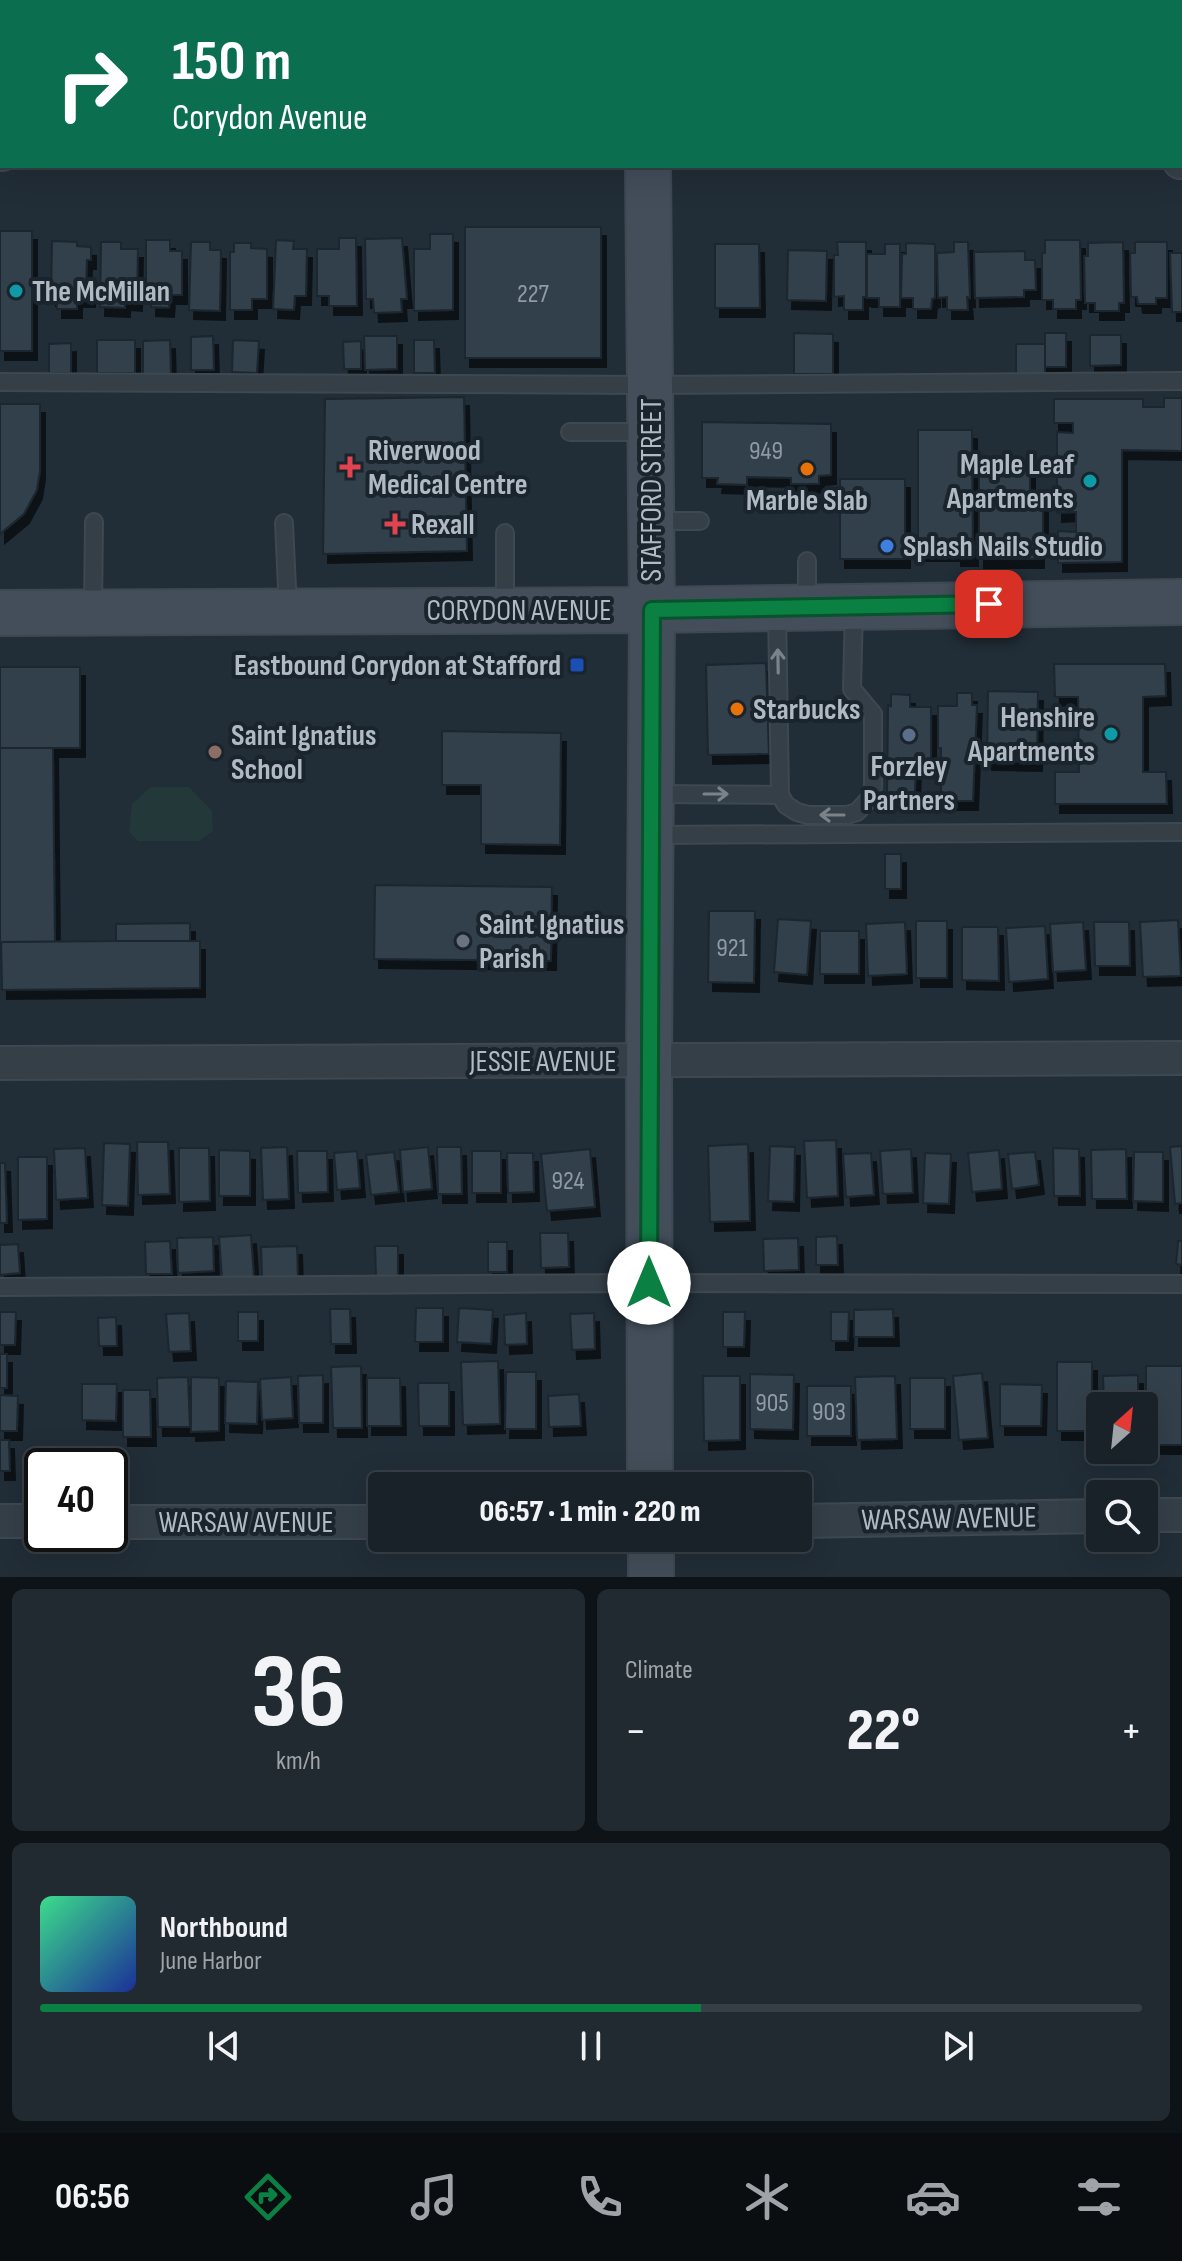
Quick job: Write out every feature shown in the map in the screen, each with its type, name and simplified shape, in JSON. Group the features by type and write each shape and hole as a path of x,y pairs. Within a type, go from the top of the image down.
{"street":[{"name":"STAFFORD STREET","path":"648,168 652,610 650,1472"},
{"name":"CORYDON AVENUE","path":"0,613 652,610 1182,602"},
{"name":"JESSIE AVENUE","path":"0,1063 1182,1058"},
{"path":"1158,1515 1182,1515"},
{"name":"WARSAW AVENUE","path":"812,1521 1086,1516"},
{"path":"0,1521 24,1521"},
{"name":"WARSAW AVENUE","path":"128,1522 368,1522"},
{"path":"651,1552 651,1577"}],"lane":[{"path":"0,382 650,385 1182,381"},
{"path":"570,432 650,432"},
{"path":"651,521 700,521"},
{"path":"93,612 94,522"},
{"path":"284,523 288,611"},
{"path":"505,533 505,610"},
{"path":"807,561 792,607 780,795 786,805 808,815 847,815 863,807 873,787 873,714 852,689 854,606"},
{"path":"652,815 780,795"},
{"path":"652,815 1182,832"},
{"path":"0,1287 1182,1284"}],"path":[{"path":"551,923 610,925"}],"green space":[{"path":"151,787 189,787 212,811 213,831 199,841 138,841 129,832 132,804"}],"building":[{"path":"465,227 601,227 601,358 465,358"},
{"name":"The McMillan","path":"0,231 32,231 32,351 0,351"},
{"path":"430,234 453,234 453,310 414,311 414,249 430,249"},
{"path":"339,238 356,238 357,306 329,306 329,296 317,296 317,249 339,249"},
{"path":"402,238 407,299 401,299 402,312 374,313 373,299 366,299 365,239"},
{"path":"146,240 170,240 170,251 182,251 182,295 170,295 169,308 151,307 151,298 146,298"},
{"path":"276,240 294,241 293,249 307,249 306,296 295,296 294,310 273,309"},
{"path":"1045,240 1080,240 1081,300 1076,300 1076,309 1053,309 1053,300 1042,300"},
{"path":"52,241 77,242 77,246 91,247 86,287 90,286 90,298 77,298 77,309 57,309 57,297 51,297"},
{"path":"101,242 121,242 121,249 138,249 137,302 125,301 125,308 100,307"},
{"path":"191,242 210,242 210,250 221,250 220,311 189,310"},
{"path":"837,242 866,242 866,297 863,297 863,310 844,310 844,296 834,297"},
{"path":"954,242 968,242 968,310 947,310 947,297 938,298 937,253 954,252"},
{"path":"1123,242 1124,303 1119,303 1119,311 1095,311 1095,303 1085,303 1084,256 1088,256 1088,243"},
{"path":"1135,242 1167,242 1167,298 1156,298 1156,304 1138,304 1137,297 1131,297 1130,253 1135,253"},
{"path":"234,243 251,243 251,248 267,249 267,299 252,299 252,310 230,310 230,252 234,252"},
{"path":"906,243 935,244 935,298 932,299 931,309 913,309 913,298 901,298 902,254 906,254"},
{"path":"715,244 759,244 760,308 715,308"},
{"path":"885,244 900,244 900,307 879,307 879,298 867,298 867,254 885,254"},
{"path":"788,250 827,251 826,301 787,300"},
{"path":"1025,251 1025,260 1035,260 1036,290 1024,290 1024,297 975,298 974,252"},
{"path":"1170,253 1182,253 1182,312 1172,312"},
{"path":"794,333 833,334 833,374 794,374"},
{"path":"1045,333 1066,333 1066,367 1045,367"},
{"path":"1090,335 1121,335 1121,365 1090,366"},
{"path":"213,336 214,370 191,370 191,337"},
{"path":"364,336 397,336 397,369 365,370"},
{"path":"97,340 135,340 135,373 97,373"},
{"path":"170,340 171,374 143,375 143,341"},
{"path":"233,340 259,341 257,373 232,372"},
{"path":"414,340 434,340 435,373 414,373"},
{"path":"361,341 361,369 344,369 343,342"},
{"path":"71,343 71,373 49,373 49,344"},
{"path":"1016,344 1045,344 1045,374 1016,374"},
{"path":"464,397 467,551 323,554 325,399"},
{"name":"Maple Leaf Apartments","path":"1164,398 1182,398 1182,451 1122,450 1122,562 1058,563 1058,531 1076,532 1076,512 1057,513 1057,432 1073,433 1073,423 1054,423 1054,399 1143,399 1143,407 1164,407"},
{"path":"0,404 40,404 40,471 37,490 24,514 0,534"},
{"path":"702,422 831,424 831,475 819,476 819,484 791,484 791,478 747,477 747,485 717,484 718,478 702,478"},
{"path":"918,430 972,430 973,557 956,557 956,552 918,552"},
{"path":"979,468 1030,469 1030,497 1043,497 1039,559 979,559"},
{"path":"840,479 905,479 905,559 840,559"},
{"name":"Starbucks","path":"766,663 769,754 708,755 706,665"},
{"name":"Henshire Apartments","path":"1054,664 1165,664 1166,696 1143,697 1143,772 1166,772 1167,804 1055,804 1055,772 1079,772 1078,697 1055,697"},
{"path":"0,667 80,667 80,748 0,748"},
{"path":"988,691 1038,692 1037,762 987,761"},
{"path":"957,693 972,693 972,705 977,705 973,801 941,801 938,706 957,706"},
{"name":"Forzley Partners","path":"891,694 910,695 910,707 931,707 931,764 916,763 915,793 887,793 888,705 891,706"},
{"path":"442,731 561,733 560,845 481,844 481,785 442,785"},
{"path":"0,748 53,748 55,942 1,942 0,960"},
{"path":"885,854 901,854 901,889 885,889"},
{"name":"Saint Ignatius Parish","path":"375,885 552,887 551,961 374,959"},
{"path":"709,911 755,911 754,983 708,982"},
{"path":"778,919 811,921 807,975 774,972"},
{"path":"1178,920 1181,976 1143,977 1140,922"},
{"path":"916,921 947,921 947,978 916,978"},
{"path":"905,922 907,974 868,976 866,924"},
{"path":"1083,922 1086,970 1053,972 1050,924"},
{"path":"1094,922 1129,922 1130,966 1095,966"},
{"path":"190,923 190,941 116,941 116,924"},
{"path":"1045,926 1048,979 1009,982 1006,928"},
{"path":"962,927 998,927 999,981 962,980"},
{"path":"820,931 859,931 859,974 820,974"},
{"path":"200,941 200,988 2,990 1,942"},
{"path":"836,1140 838,1196 807,1198 804,1141"},
{"path":"137,1142 168,1142 170,1194 138,1195"},
{"path":"104,1143 130,1144 128,1206 102,1205"},
{"path":"748,1144 750,1221 710,1222 708,1146"},
{"path":"770,1146 795,1147 794,1202 768,1201"},
{"path":"1182,1146 1182,1203 1175,1204 1170,1147"},
{"path":"287,1147 289,1199 263,1200 261,1148"},
{"path":"428,1147 432,1189 403,1192 400,1150"},
{"path":"437,1147 461,1147 462,1194 438,1194"},
{"path":"85,1148 88,1198 56,1200 54,1149"},
{"path":"179,1148 209,1148 210,1201 179,1202"},
{"path":"1053,1148 1079,1149 1080,1196 1054,1196"},
{"path":"590,1149 595,1207 547,1211 541,1154"},
{"path":"911,1149 913,1193 883,1194 880,1151"},
{"path":"1126,1149 1127,1199 1092,1199 1091,1150"},
{"path":"219,1150 250,1151 250,1196 219,1196"},
{"path":"999,1150 1002,1189 972,1192 968,1153"},
{"path":"297,1151 327,1151 328,1192 298,1193"},
{"path":"357,1151 360,1188 337,1190 334,1153"},
{"path":"472,1151 501,1151 501,1193 472,1193"},
{"path":"394,1152 399,1192 371,1195 366,1155"},
{"path":"1035,1152 1039,1185 1012,1189 1008,1154"},
{"path":"1134,1152 1163,1152 1163,1202 1133,1201"},
{"path":"507,1153 533,1153 534,1192 508,1193"},
{"path":"871,1153 874,1195 846,1197 843,1154"},
{"path":"925,1153 951,1154 949,1204 923,1203"},
{"path":"18,1157 47,1157 47,1219 18,1220"},
{"path":"0,1163 5,1163 7,1223 0,1223"},
{"path":"540,1233 568,1233 569,1267 541,1268"},
{"path":"251,1235 254,1277 222,1279 219,1237"},
{"path":"837,1236 838,1265 816,1265 816,1237"},
{"path":"213,1237 214,1271 178,1273 177,1238"},
{"path":"798,1238 799,1270 764,1271 763,1239"},
{"path":"170,1241 172,1274 146,1274 145,1242"},
{"path":"1178,1241 1182,1241 1182,1265 1176,1264"},
{"path":"488,1242 507,1242 507,1272 488,1272"},
{"path":"18,1244 20,1273 0,1275 0,1245"},
{"path":"297,1246 298,1277 262,1278 261,1247"},
{"path":"375,1246 398,1246 398,1277 376,1277"},
{"path":"416,1308 443,1308 443,1342 415,1342"},
{"path":"459,1308 493,1310 491,1344 457,1342"},
{"path":"330,1309 350,1309 351,1344 331,1344"},
{"path":"893,1309 894,1337 854,1337 854,1310"},
{"path":"0,1312 16,1312 15,1345 0,1345"},
{"path":"238,1312 258,1312 258,1341 238,1341"},
{"path":"723,1312 745,1312 744,1347 723,1347"},
{"path":"831,1312 849,1312 848,1341 831,1341"},
{"path":"189,1313 191,1351 169,1352 166,1314"},
{"path":"526,1313 527,1344 505,1345 504,1315"},
{"path":"594,1313 595,1349 572,1350 570,1314"},
{"path":"116,1317 117,1346 99,1346 98,1318"},
{"path":"0,1354 7,1354 7,1388 0,1388"},
{"path":"498,1361 500,1424 463,1425 461,1362"},
{"path":"1057,1362 1092,1362 1092,1392 1086,1392 1086,1431 1057,1431"},
{"path":"361,1366 362,1428 333,1428 331,1367"},
{"path":"1146,1366 1182,1366 1182,1445 1158,1445 1158,1392 1146,1392"},
{"path":"506,1372 536,1372 536,1429 505,1429"},
{"path":"982,1373 988,1438 959,1440 953,1376"},
{"path":"750,1374 794,1375 793,1430 750,1429"},
{"path":"323,1375 323,1423 299,1423 298,1376"},
{"path":"1138,1375 1138,1392 1104,1392 1103,1376"},
{"path":"703,1376 740,1376 740,1440 704,1441"},
{"path":"895,1376 897,1439 857,1440 855,1377"},
{"path":"188,1377 190,1427 158,1427 157,1378"},
{"path":"191,1377 219,1378 219,1431 191,1432"},
{"path":"291,1377 293,1418 262,1420 260,1379"},
{"path":"367,1378 400,1378 401,1426 367,1426"},
{"path":"910,1378 945,1378 945,1429 910,1429"},
{"path":"226,1381 258,1382 257,1424 225,1423"},
{"path":"418,1383 449,1383 449,1426 419,1426"},
{"path":"82,1384 117,1384 116,1421 82,1420"},
{"path":"1000,1384 1042,1385 1041,1426 1000,1426"},
{"path":"807,1386 851,1386 851,1436 807,1436"},
{"path":"123,1390 150,1390 151,1437 123,1437"},
{"path":"579,1394 581,1426 549,1427 548,1396"},
{"path":"0,1395 18,1396 17,1431 0,1431"},
{"path":"0,1440 9,1440 10,1471 0,1471"}],"place":[{"name":"The McMillan","path":"16,291"},
{"name":"Riverwood Medical Centre","path":"350,467"},
{"name":"Marble Slab","path":"807,469"},
{"name":"Maple Leaf Apartments","path":"1090,481"},
{"name":"Rexall","path":"395,524"},
{"name":"Splash Nails Studio","path":"887,546"},
{"name":"Eastbound Corydon at Stafford","path":"577,665"},
{"name":"Starbucks","path":"737,709"},
{"name":"Henshire Apartments","path":"1111,734"},
{"name":"Forzley Partners","path":"909,735"},
{"name":"Saint Ignatius School","path":"215,752"},
{"name":"Saint Ignatius Parish","path":"463,941"}],"route":[{"path":"649,1283 652,610 989,604"}]}
